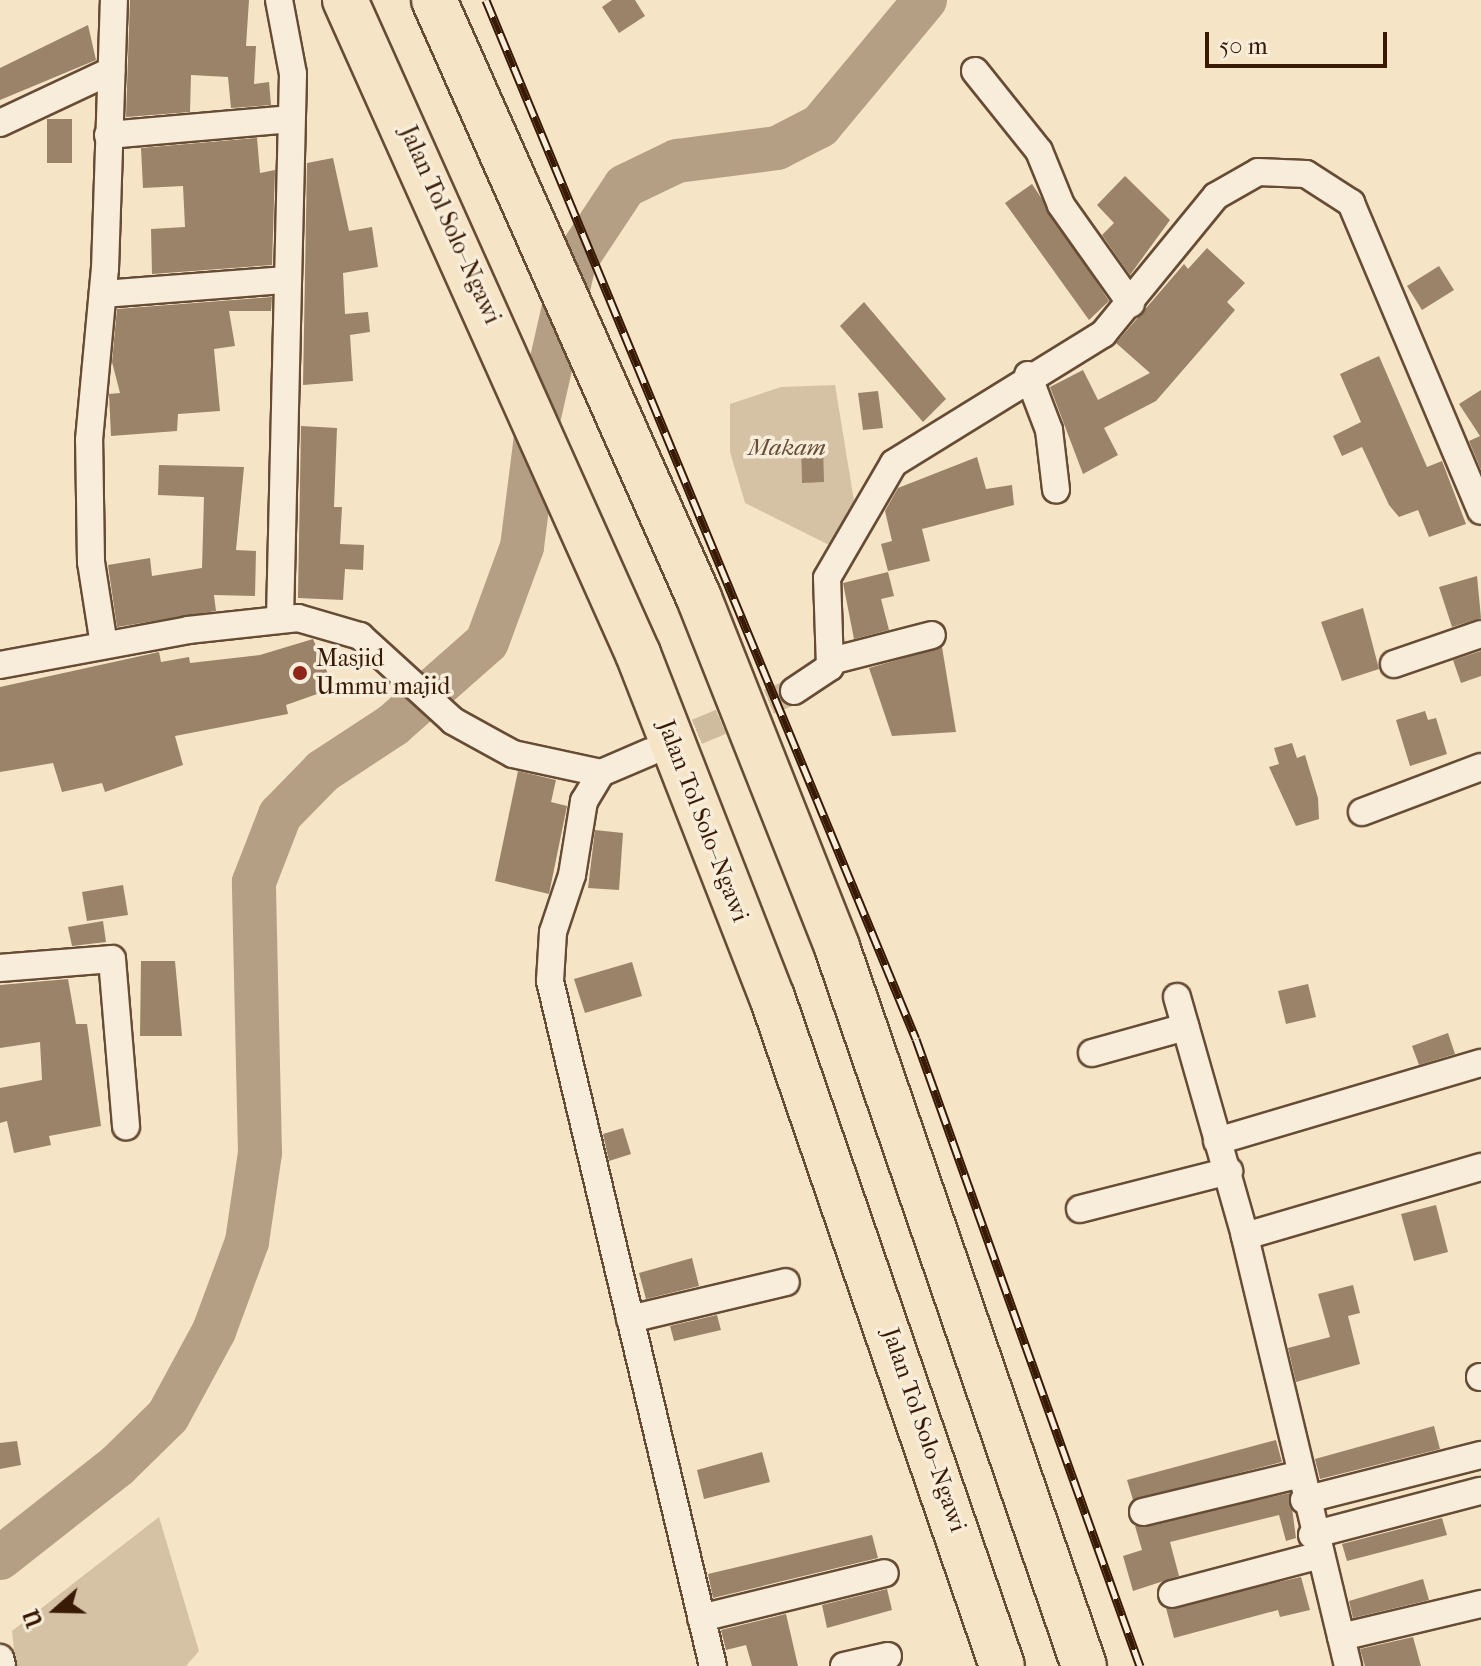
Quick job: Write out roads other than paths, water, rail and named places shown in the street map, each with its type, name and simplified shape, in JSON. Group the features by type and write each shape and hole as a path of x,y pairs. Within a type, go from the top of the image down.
{"highway":[{"name":"Jalan Tol Solo–Ngawi","path":"345,0 412,139 638,654 777,1012 1002,1666"},
{"path":"434,0 699,598 837,947 1084,1666"}],"street":[{"path":"104,645 88,493 103,294 114,0"},
{"path":"279,0 291,48 280,616"},
{"path":"0,123 111,71"},
{"path":"975,71 1039,151 1061,205 1131,304"},
{"path":"108,135 291,119"},
{"path":"794,691 823,677 831,661 827,578 866,523 877,484 894,463 1028,375 1103,334 1230,184 1284,170 1325,182 1351,203 1368,236 1481,511"},
{"path":"103,294 286,280"},
{"path":"1028,375 1049,430 1056,490"},
{"path":"0,665 280,616 360,636 453,721 513,754 601,773 650,752"},
{"path":"1394,664 1481,634"},
{"path":"831,661 932,635"},
{"path":"1362,812 1481,767"},
{"path":"601,773 584,801 572,875 553,932 550,981 713,1666"},
{"path":"0,968 112,959 126,1126"},
{"path":"1177,997 1217,1141 1229,1171 1300,1487 1348,1666"},
{"path":"1092,1053 1185,1027"},
{"path":"1217,1141 1481,1063"},
{"path":"1245,1236 1481,1167"},
{"path":"1080,1209 1229,1171"},
{"path":"630,1319 786,1282"},
{"path":"1143,1512 1481,1455"},
{"path":"1172,1594 1480,1491"},
{"path":"701,1618 885,1573"},
{"path":"1341,1637 1481,1604"},
{"path":"844,1666 888,1656"},
{"path":"0,1658 2,1666"}],"waterway":[{"path":"0,1558 117,1466 168,1416 214,1331 247,1242 260,1153 254,882 280,815 323,771 393,725 487,642 522,547 538,421 574,263 625,186 677,161 777,148 820,126 925,0"}],"tunnel":[{"path":"661,747 794,691"}],"railway":[{"path":"486,0 916,1039 1140,1666"}],"place":[{"name":"Masjid Ummu majid","path":"300,673"}],"park label":[{"name":"Makam","path":"787,448"}]}
